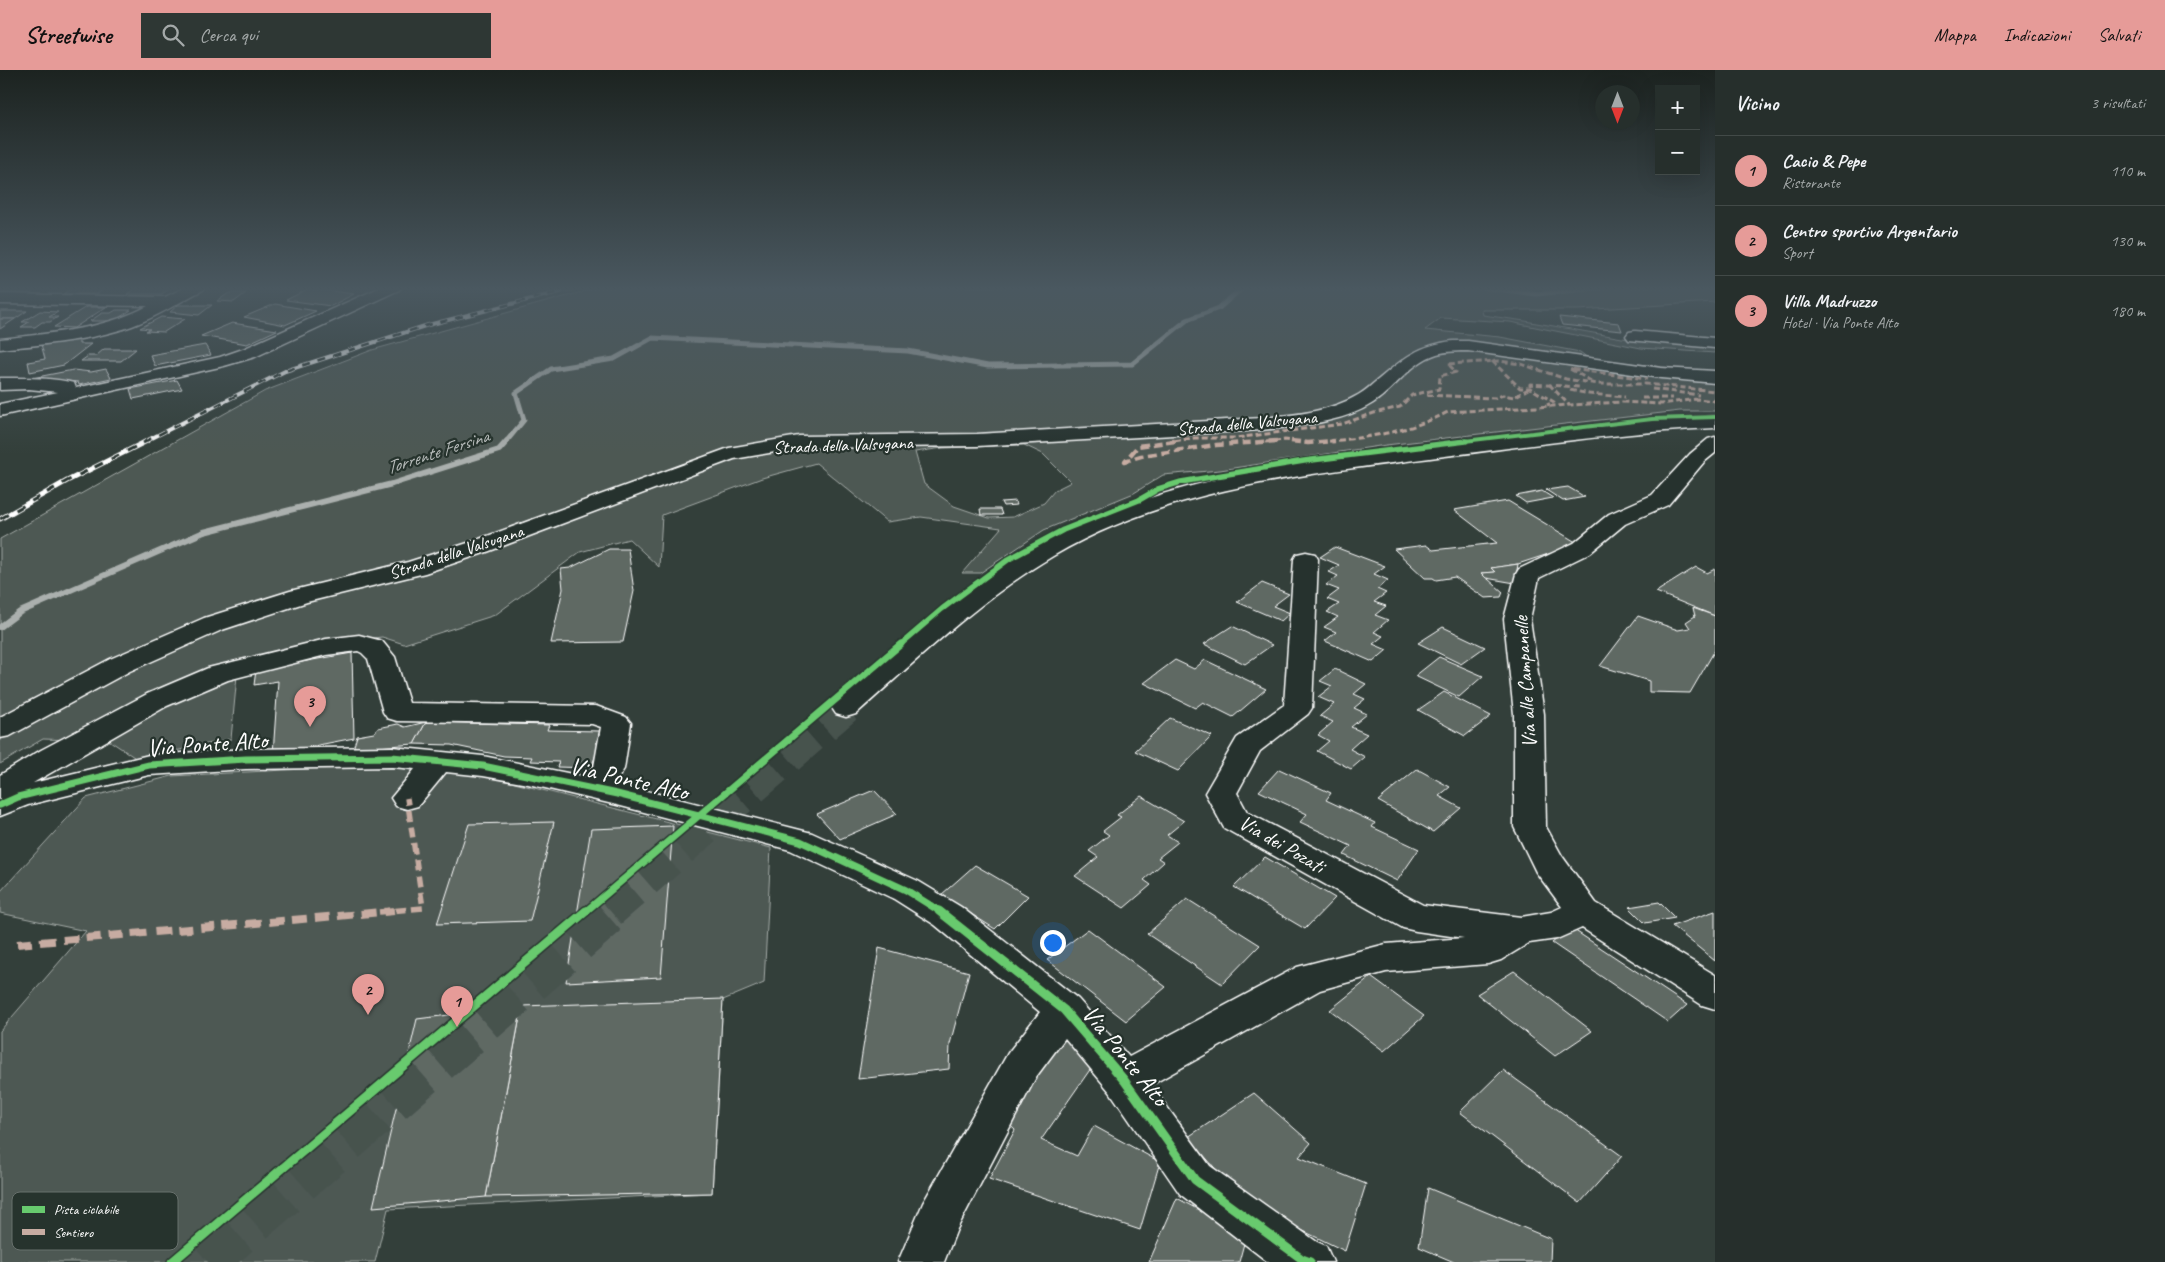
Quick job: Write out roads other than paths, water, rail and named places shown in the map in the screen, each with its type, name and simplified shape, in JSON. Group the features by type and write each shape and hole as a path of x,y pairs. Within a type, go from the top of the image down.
{"street":[{"path":"0,410 224,361 271,343"},
{"path":"233,345 257,349"},
{"name":"Strada della Valsugana","path":"0,729 120,665 213,624 299,596 434,562 729,454 756,448 799,442 986,440 1304,420 1329,415 1368,398 1424,352 1449,346 1468,346 1661,373 1715,377"},
{"path":"0,384 30,383 91,389"},
{"path":"846,708 973,599 1014,570 1047,549 1091,527 1138,508 1188,493 1246,479 1312,467 1587,432 1662,424 1715,422"},
{"name":"Via alle Campanelle","path":"1715,443 1697,458 1660,500 1618,519 1582,548 1528,574 1517,619 1529,714 1530,827 1548,863 1584,912 1715,994"},
{"name":"Via dei Pozati","path":"1306,559 1298,708 1248,745 1221,793 1235,820 1416,918 1521,931 1557,925 1584,912"},
{"path":"0,789 52,757 157,700 218,674 326,647 359,644 372,647 380,657 390,678 397,712 596,716 616,723 609,769 594,789"},
{"name":"Via Ponte Alto","path":"0,805 18,798 149,765 246,759 392,757 439,761 528,774 800,841 906,890 948,916 1064,1010 1124,1080 1195,1180 1304,1261"},
{"path":"407,798 439,761"},
{"name":"Via dei Pozati","path":"1124,1080 1310,978 1386,958 1488,950 1521,931"},
{"name":"Via Ponte Alto","path":"921,1262 939,1218 1022,1065 1064,1010"}],"waterway":[{"name":"Torrente Fersina","path":"506,442 524,420 516,393 551,369 614,359 644,343"},
{"name":"Torrente Fersina","path":"743,343 908,351 988,366 1132,364 1159,343"},
{"name":"Torrente Fersina","path":"0,627 20,612 204,532 392,484 499,450 507,441"}],"tunnel":[{"path":"611,912 846,708"},
{"path":"208,1262 613,911"}],"railway":[{"path":"144,442 285,371 373,343"},
{"path":"0,519 67,481 147,441"}],"place":[{"name":"Villa Madruzzo","path":"310,727"},
{"name":"Centro sportivo Argentario","path":"368,1015"},
{"name":"Cacio & Pepe","path":"457,1027"}]}
